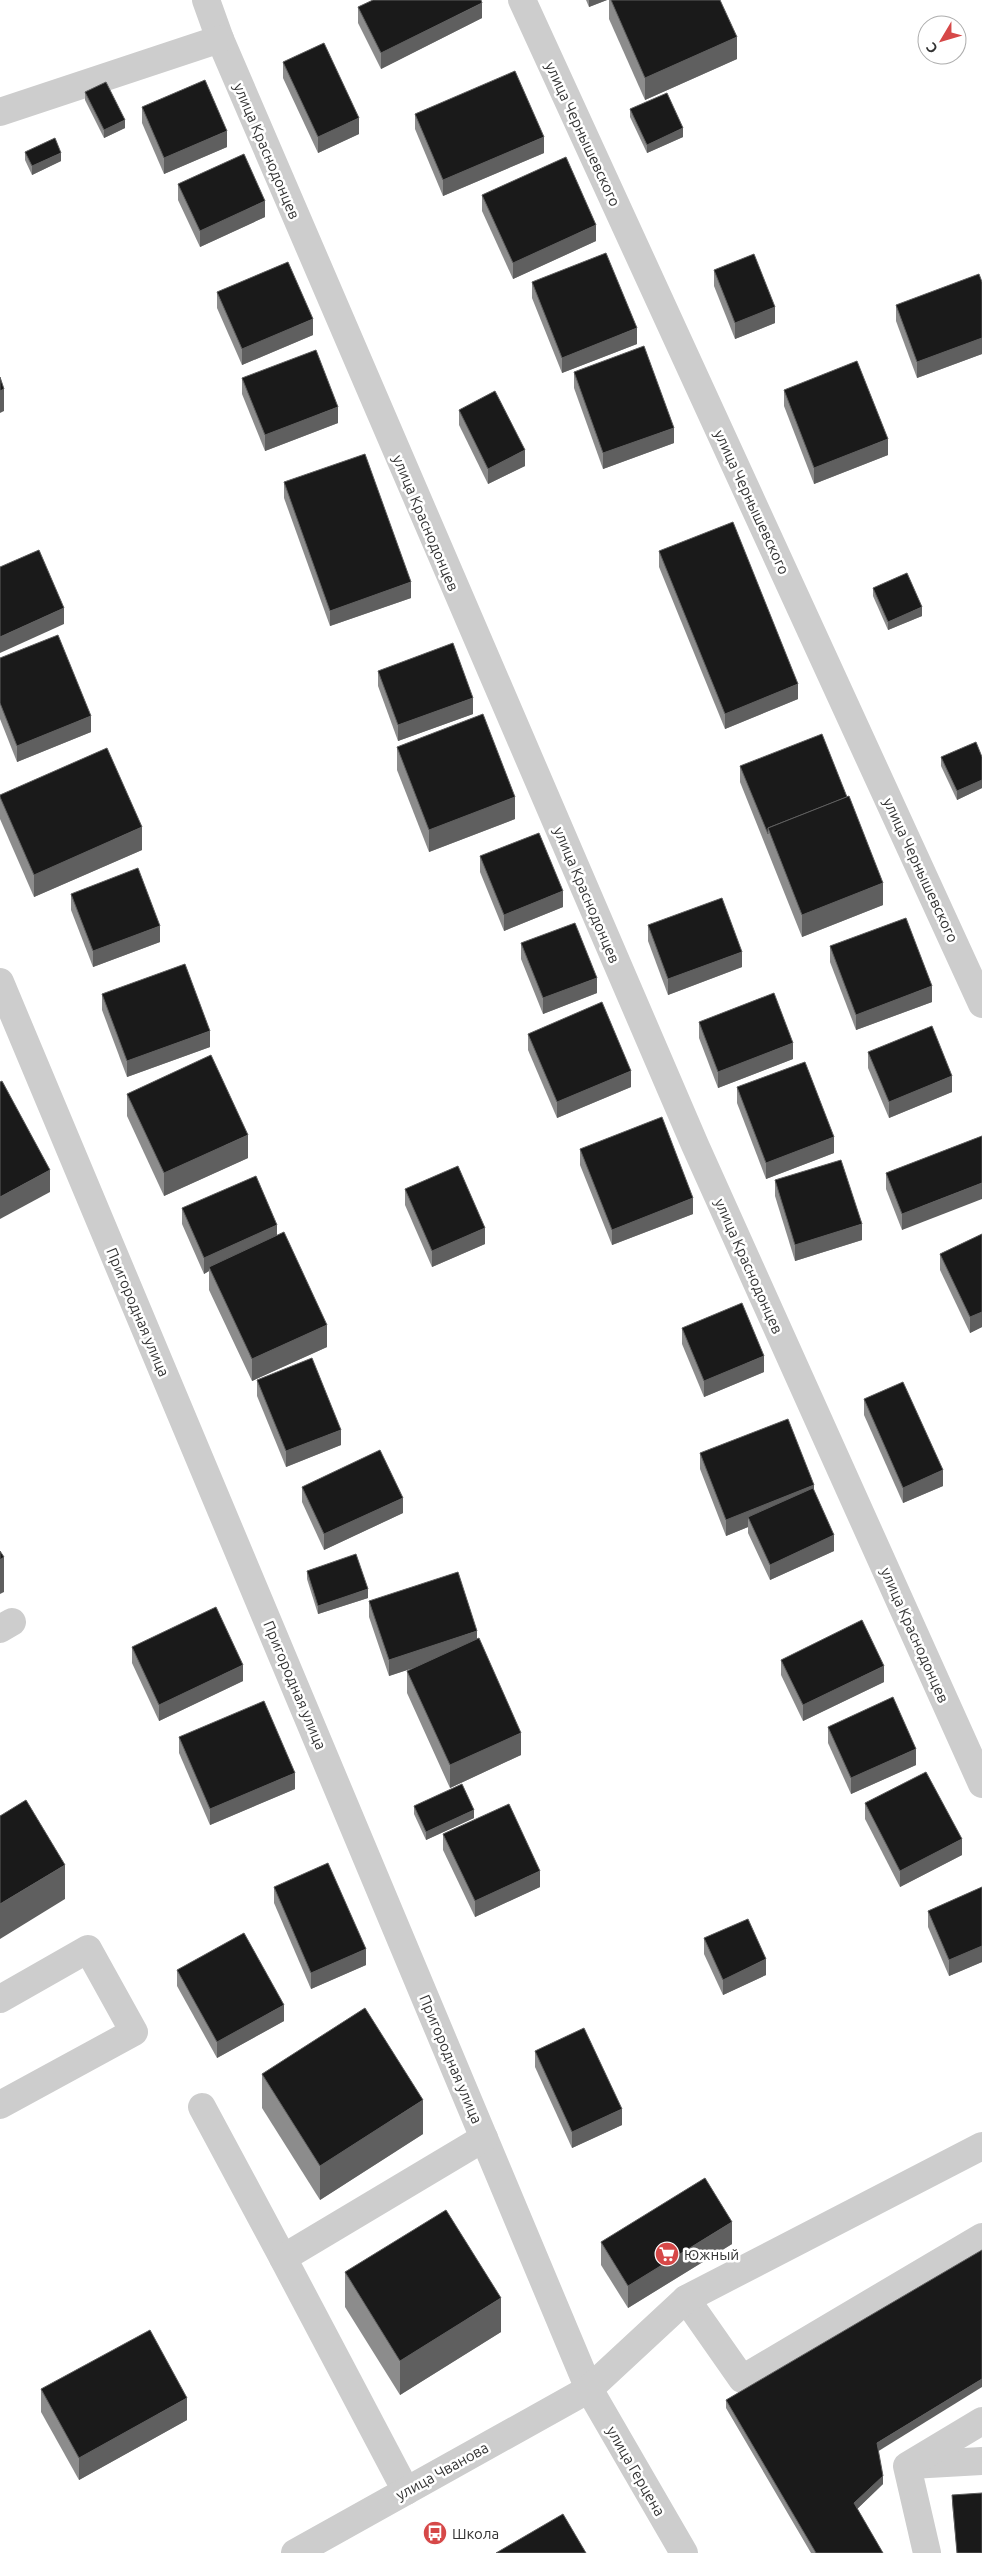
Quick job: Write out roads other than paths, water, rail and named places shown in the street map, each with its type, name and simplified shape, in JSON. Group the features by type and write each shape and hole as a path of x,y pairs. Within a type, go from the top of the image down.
{"street":[{"name":"улица Краснодонцев","path":"206,0 220,39 695,1145 982,1784"},
{"name":"улица Чернышевского","path":"522,0 982,1004"},
{"path":"0,112 220,39"},
{"name":"Пригородная улица","path":"0,982 589,2389"},
{"path":"0,1999 88,1949 134,2032 0,2105"},
{"path":"202,2107 406,2491"},
{"path":"283,2258 484,2138"},
{"name":"улица Чванова","path":"295,2553 589,2389 686,2299 982,2146"},
{"path":"686,2299 742,2379 982,2238"},
{"name":"улица Герцена","path":"589,2389 684,2553"},
{"path":"907,2466 982,2421"},
{"path":"907,2466 982,2461"},
{"path":"907,2466 927,2553"}],"place":[{"name":"Южный","path":"667,2254"},
{"name":"Школа","path":"435,2533"}]}
